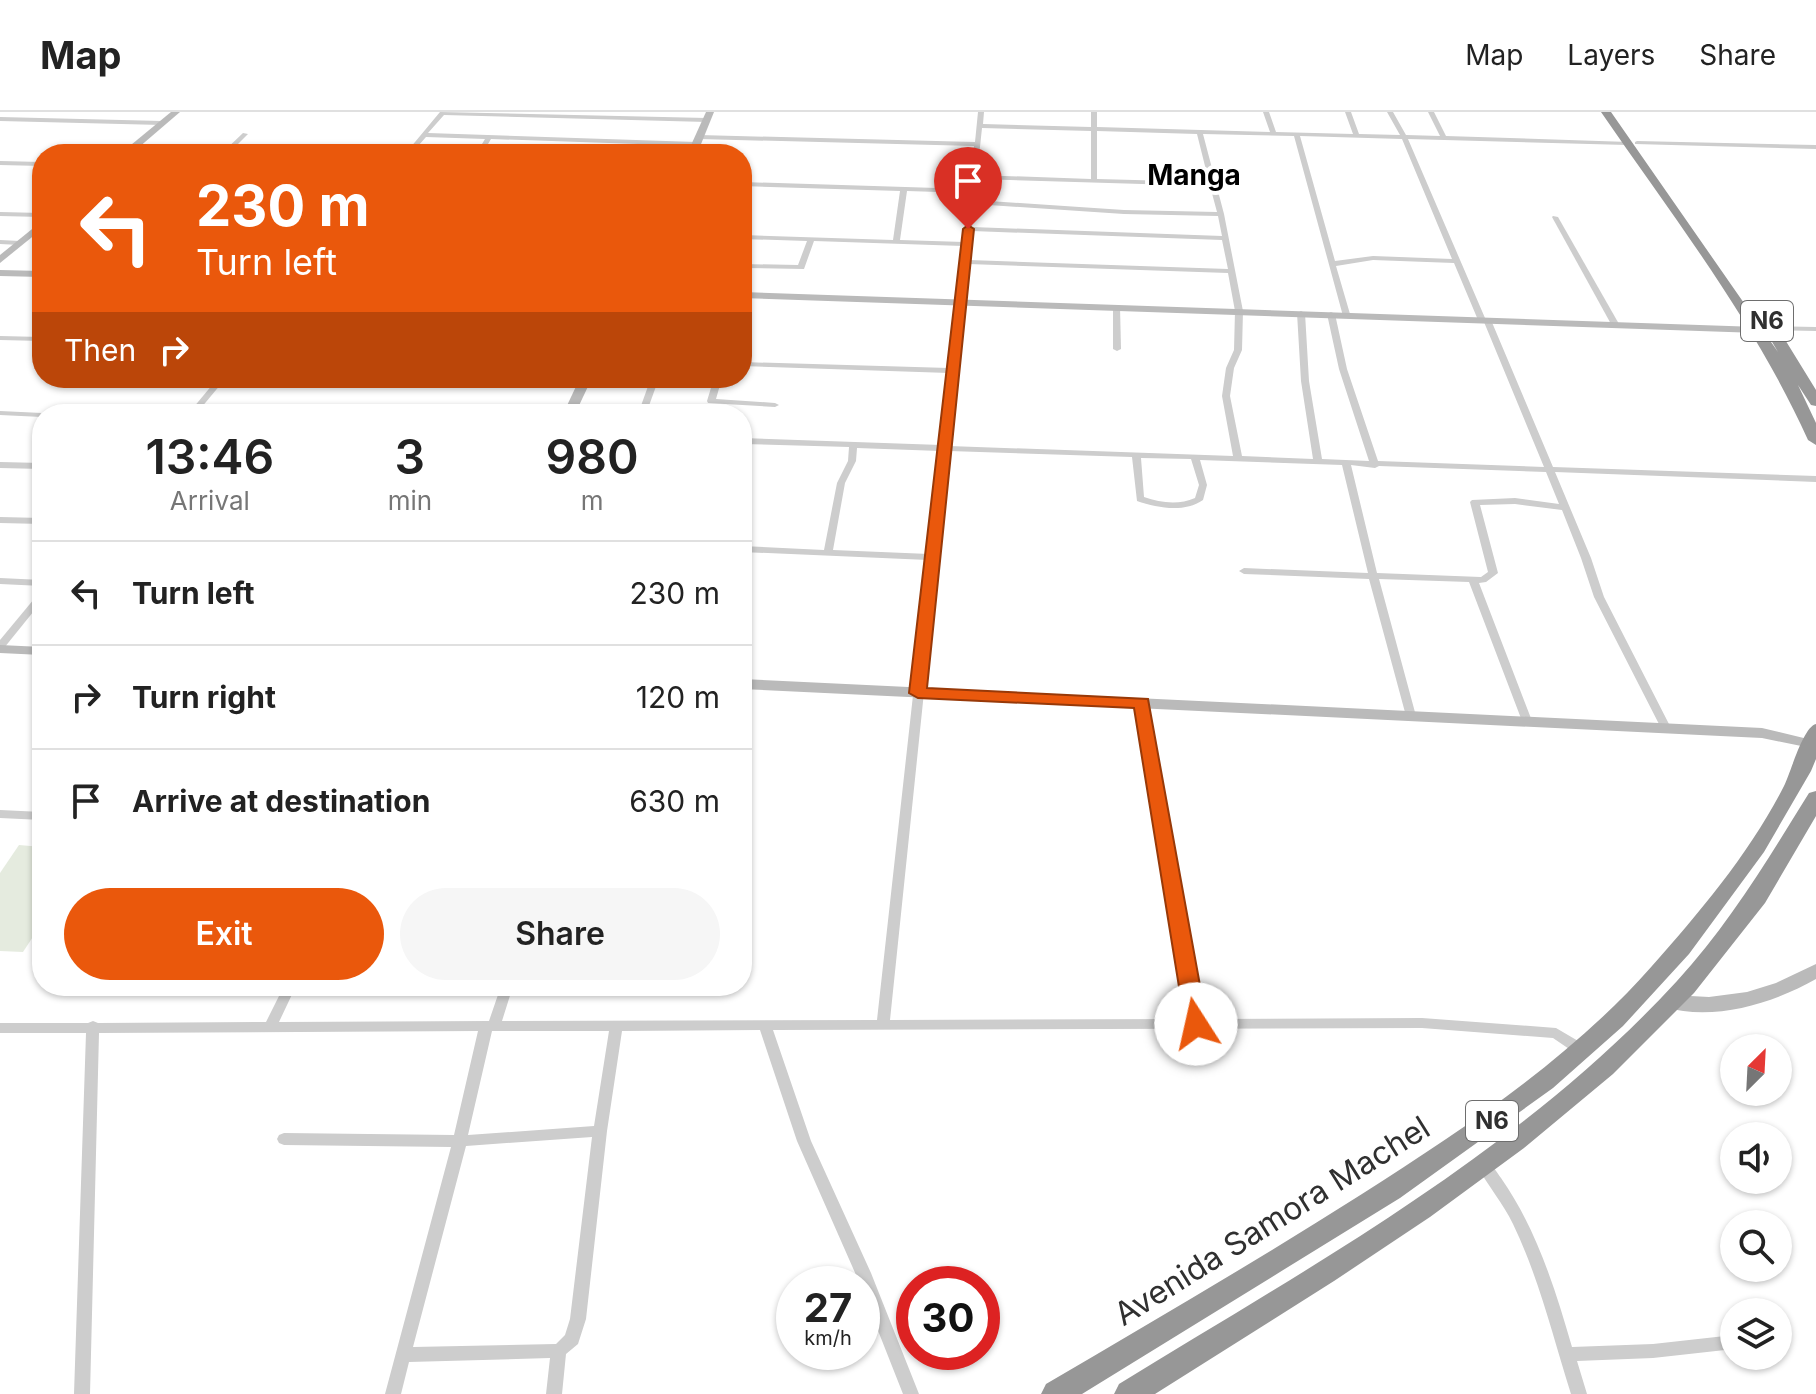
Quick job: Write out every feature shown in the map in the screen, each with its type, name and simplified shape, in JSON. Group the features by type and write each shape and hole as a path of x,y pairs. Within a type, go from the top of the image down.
{"highway":[{"name":"N6","path":"1606,112 1632,143"},
{"name":"N6","path":"1614,112 1678,210 1703,240 1816,402"},
{"name":"N6","path":"1703,240 1765,329 1816,440"},
{"name":"Avenida Samora Machel","path":"1056,1394 1262,1271 1454,1150 1544,1082 1646,988 1696,931 1766,835 1796,782 1814,737"},
{"name":"N6","path":"1129,1394 1484,1166 1597,1074 1672,1002 1717,950 1765,884 1816,798"}],"street":[{"path":"137,144 176,112"},
{"path":"883,1025 981,112"},
{"path":"1094,112 1094,181"},
{"path":"1266,112 1273,133"},
{"path":"1348,112 1357,136"},
{"path":"1390,112 1485,320 1566,508 1599,597 1666,728"},
{"path":"1431,112 1444,138"},
{"path":"416,144 442,113 708,116 696,144"},
{"path":"0,119 162,123"},
{"path":"979,126 1816,147"},
{"path":"1199,131 1221,214 1223,238 1239,311 1238,350 1230,368 1226,396 1238,459"},
{"path":"234,144 245,134"},
{"path":"1296,134 1346,314"},
{"path":"424,135 977,144"},
{"path":"485,144 489,137"},
{"path":"0,163 32,164"},
{"path":"974,177 1211,184"},
{"path":"752,184 904,189 1124,212 1221,214"},
{"path":"896,242 904,189"},
{"path":"0,214 32,215"},
{"path":"1555,217 1615,324"},
{"path":"968,229 1223,238"},
{"path":"0,260 32,233"},
{"path":"752,237 967,244"},
{"path":"752,266 801,267 811,239"},
{"path":"0,242 20,243"},
{"path":"1332,264 1373,258 1457,261"},
{"path":"965,262 1230,271"},
{"path":"0,273 32,274"},
{"path":"752,295 1816,329"},
{"path":"1116,307 1117,349"},
{"path":"1301,313 1305,381 1318,461"},
{"path":"1331,314 1343,369 1375,465"},
{"path":"0,338 32,339"},
{"path":"752,364 953,371"},
{"path":"200,404 214,388"},
{"path":"715,388 711,401 775,405"},
{"path":"0,413 32,415"},
{"path":"752,441 1816,479"},
{"path":"828,553 841,483 852,461 853,445"},
{"path":"1136,455 1140,499 1156,504 1191,504 1199,500 1203,485 1195,457"},
{"path":"1346,464 1411,716"},
{"path":"0,465 32,466"},
{"path":"1244,571 1473,580 1489,578 1493,573 1475,502 1515,501 1566,508"},
{"path":"0,520 32,521"},
{"path":"752,549 933,557"},
{"path":"1473,580 1527,721"},
{"path":"0,581 32,583"},
{"path":"0,647 32,607"},
{"path":"0,647 32,650"},
{"path":"752,685 1814,737"},
{"path":"1142,703 1196,1024"},
{"path":"0,814 32,816"},
{"path":"1672,1002 1699,1006 1768,994 1816,971"},
{"path":"270,1027 285,996"},
{"path":"393,1394 490,1027 503,996"},
{"path":"0,1028 1422,1023 1556,1033 1580,1049"},
{"path":"82,1394 93,1026"},
{"path":"554,1394 559,1351 572,1339 578,1319 600,1131 616,1027"},
{"path":"765,1027 804,1141 863,1273 911,1394"},
{"path":"284,1139 460,1141 600,1131"},
{"path":"1484,1166 1510,1199 1529,1236 1579,1394"},
{"path":"1566,1354 1653,1351 1720,1344"},
{"path":"403,1355 559,1351"}],"shaded area":[{"path":"19,845 32,846 32,938 23,952 0,951 0,873"}],"district":[{"name":"Manga","path":"1194,175"}],"route":[{"path":"968,229 918,693 1142,703 1196,1024"}]}
